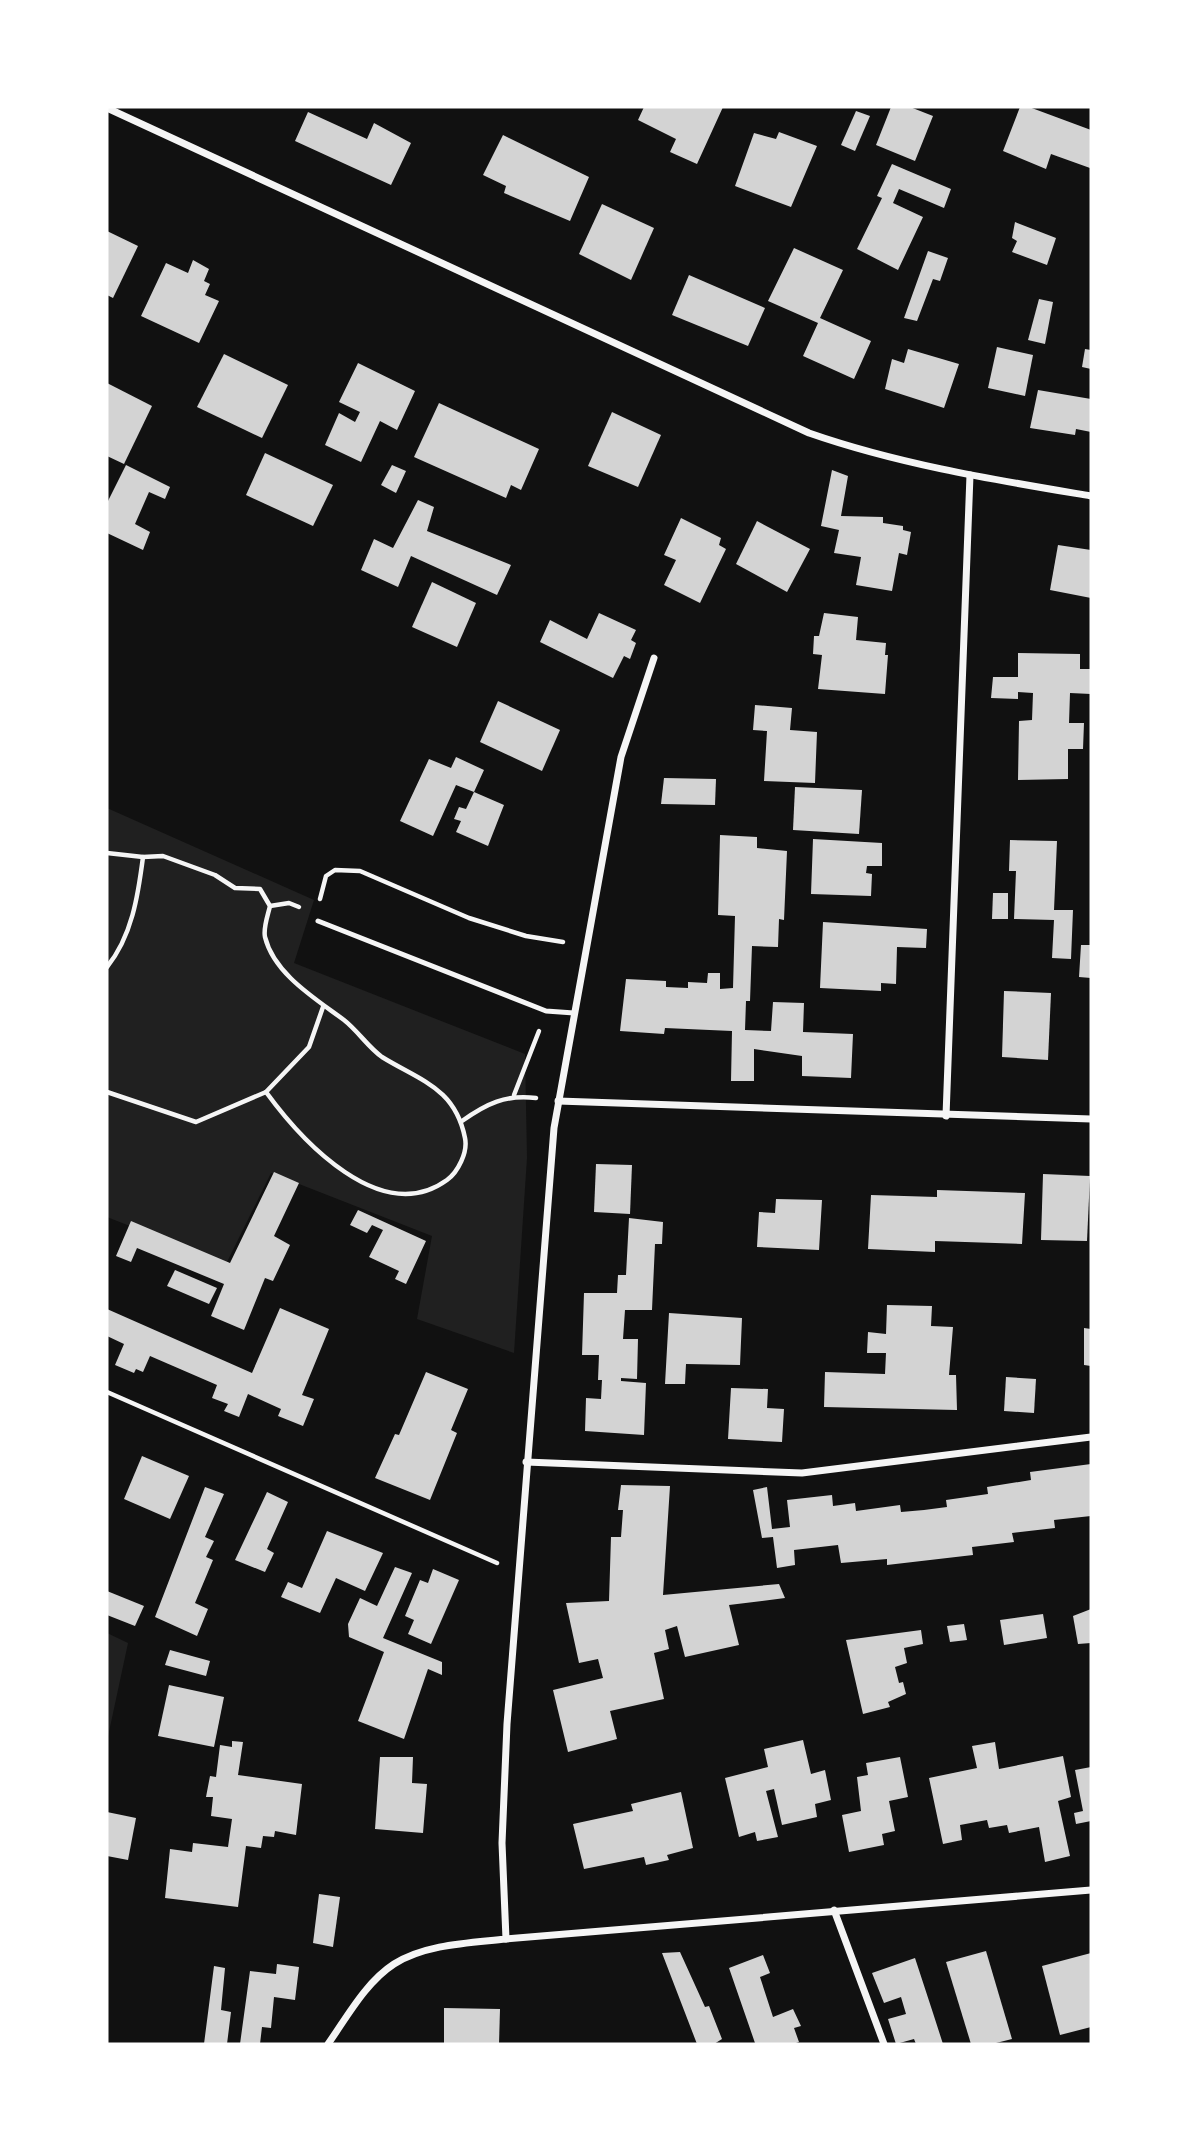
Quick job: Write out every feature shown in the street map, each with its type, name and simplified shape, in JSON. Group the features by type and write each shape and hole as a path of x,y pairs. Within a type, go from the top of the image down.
{"street":[{"path":"107,108 810,433 864,452 970,475 1091,496"},
{"path":"946,1116 970,475"},
{"path":"506,1939 503,1830 508,1724 526,1462 558,1101 621,757 654,658"},
{"path":"558,1101 1091,1119"},
{"path":"526,1462 802,1473 1091,1437"},
{"path":"328,2044 362,1996 394,1964 445,1946 834,1910 1091,1890"},
{"path":"834,1910 884,2044"}],"lane":[{"path":"318,921 546,1011 574,1013"}],"path":[{"path":"107,852 144,858 163,856 215,875 234,888 260,889 270,906 264,934 273,958 323,1007 344,1020 379,1055 444,1092 461,1121 466,1143 456,1173 439,1186 416,1193 373,1189 322,1156 285,1118 266,1092"},
{"path":"107,967 123,944 130,926 144,858"},
{"path":"319,901 326,876 335,870 360,871 469,918 526,936 586,947"},
{"path":"107,1092 196,1122 266,1092 309,1047 323,1007"},
{"path":"514,1095 546,1011"},
{"path":"461,1121 485,1104 514,1095 558,1101"},
{"path":"107,1392 520,1573"}],"shaded area":[{"path":"107,808 314,900 294,963 525,1054 527,1158 514,1353 417,1319 432,1236 271,1173 226,1264 107,1217"},
{"path":"107,1633 128,1643 107,1741"}],"building":[{"path":"644,107 723,107 697,164 670,152 676,139 638,120"},
{"path":"891,107 910,107 933,116 915,161 876,145"},
{"path":"1020,107 1029,107 1091,130 1090,168 1051,154 1046,169 1003,151"},
{"path":"856,111 870,116 855,151 841,145"},
{"path":"308,112 367,139 374,123 411,143 391,185 295,141"},
{"path":"779,132 817,146 791,207 735,186 754,133 776,139"},
{"path":"503,135 589,177 570,221 504,193 506,186 483,175"},
{"path":"892,164 951,189 944,208 899,189 893,203 923,217 898,270 857,249 882,198 877,196"},
{"path":"602,204 654,228 631,280 579,254"},
{"path":"1015,222 1056,238 1047,265 1012,252 1017,241 1012,238"},
{"path":"107,231 138,246 113,298 107,295"},
{"path":"794,248 843,270 820,318 871,341 854,379 803,356 818,323 768,301"},
{"path":"928,251 948,258 940,281 933,279 917,321 904,318"},
{"path":"193,260 209,269 204,281 210,284 205,295 219,301 199,343 141,316 166,263 188,273"},
{"path":"689,275 765,308 748,346 672,315"},
{"path":"1039,299 1053,302 1045,344 1028,340"},
{"path":"997,347 1033,355 1025,396 988,388"},
{"path":"908,349 959,364 944,408 885,389 892,359 904,363"},
{"path":"1085,349 1091,350 1091,369 1082,367"},
{"path":"224,354 288,385 262,438 197,407"},
{"path":"358,363 415,391 397,430 380,421 361,462 325,445 339,413 355,422 360,412 339,402"},
{"path":"107,383 152,406 124,464 107,456"},
{"path":"1038,390 1091,399 1091,432 1076,429 1075,435 1030,428"},
{"path":"439,403 539,449 521,490 511,485 506,498 414,457"},
{"path":"612,412 661,435 638,487 588,466"},
{"path":"265,453 333,485 313,526 246,495"},
{"path":"126,465 170,487 165,499 149,492 135,524 150,532 143,550 107,533 107,503"},
{"path":"392,465 406,471 396,493 381,485"},
{"path":"832,470 848,476 841,516 883,517 883,523 903,526 903,530 911,532 907,555 899,553 892,591 856,585 861,557 834,553 839,530 821,526"},
{"path":"418,500 434,507 427,531 511,565 497,595 411,556 398,587 361,570 374,539 393,548"},
{"path":"681,518 721,538 719,545 726,549 700,603 664,585 676,560 664,555"},
{"path":"757,521 810,549 787,592 736,564"},
{"path":"1058,545 1091,550 1091,598 1050,590"},
{"path":"432,582 476,603 457,647 412,627"},
{"path":"599,613 636,630 631,640 636,643 630,659 624,656 613,678 540,642 550,620 587,639"},
{"path":"824,613 858,617 856,640 886,643 885,655 888,655 885,694 818,689 822,655 813,654 814,636 819,636"},
{"path":"1018,653 1080,654 1080,669 1091,669 1091,694 1070,693 1069,723 1084,723 1083,749 1068,749 1068,779 1018,780 1019,721 1032,720 1033,693 1018,692 1018,699 991,698 993,677 1018,677"},
{"path":"498,701 560,730 542,771 480,742"},
{"path":"755,705 792,708 790,730 817,732 815,783 764,781 767,731 753,730"},
{"path":"456,757 484,770 474,792 456,785 433,836 400,821 429,759 451,768"},
{"path":"664,778 716,779 715,805 661,804"},
{"path":"795,787 862,790 859,834 793,830"},
{"path":"474,792 504,805 488,846 456,832 461,821 454,819 459,807 466,809"},
{"path":"720,835 757,837 757,848 787,851 784,920 779,919 778,947 752,946 750,1001 746,1001 745,1030 771,1031 773,1002 804,1003 803,1032 853,1034 851,1078 802,1076 802,1056 754,1049 754,1081 731,1081 732,1031 665,1028 664,1034 620,1031 626,979 666,981 666,987 688,988 688,982 707,983 708,973 720,973 720,989 733,988 735,916 718,915"},
{"path":"813,839 882,843 882,866 867,866 866,873 872,874 871,896 811,894"},
{"path":"1010,840 1057,841 1054,910 1073,910 1071,959 1052,958 1054,920 1014,919 1016,871 1009,871"},
{"path":"993,893 1008,893 1008,919 992,919"},
{"path":"823,922 927,929 926,948 897,947 896,984 881,983 881,991 820,988"},
{"path":"1081,945 1091,945 1091,978 1079,977"},
{"path":"1004,991 1051,993 1048,1060 1002,1057"},
{"path":"596,1164 632,1165 630,1214 594,1212"},
{"path":"274,1172 299,1183 274,1236 290,1245 273,1281 265,1278 244,1330 211,1316 224,1284 137,1248 131,1262 116,1256 131,1221 230,1263"},
{"path":"1043,1174 1090,1176 1087,1241 1041,1240"},
{"path":"937,1190 1025,1193 1022,1244 935,1241 935,1252 868,1249 871,1195 937,1197"},
{"path":"776,1199 822,1200 819,1250 757,1247 759,1212 775,1213"},
{"path":"358,1210 426,1241 406,1284 395,1279 399,1271 369,1257 383,1230 372,1225 367,1233 350,1225"},
{"path":"629,1218 663,1222 662,1244 655,1244 652,1310 625,1310 623,1339 638,1339 637,1379 621,1378 621,1381 646,1383 644,1435 585,1431 586,1398 601,1399 602,1380 598,1380 599,1355 582,1355 584,1293 617,1293 618,1275 626,1275"},
{"path":"175,1270 217,1288 209,1304 167,1286"},
{"path":"887,1305 932,1306 931,1326 953,1327 949,1375 956,1375 957,1410 824,1407 825,1372 885,1374 886,1353 867,1353 868,1332 886,1334"},
{"path":"280,1308 329,1329 302,1395 314,1399 303,1426 278,1416 281,1409 248,1394 239,1417 224,1411 228,1404 212,1398 217,1385 150,1356 143,1372 136,1369 134,1373 115,1365 124,1344 107,1336 107,1309 252,1373"},
{"path":"669,1313 742,1318 740,1365 686,1364 685,1384 665,1384"},
{"path":"1084,1328 1091,1329 1091,1366 1084,1365"},
{"path":"426,1372 468,1389 451,1430 457,1433 430,1500 375,1478 395,1434 399,1435"},
{"path":"1006,1377 1036,1379 1034,1413 1004,1411"},
{"path":"731,1388 768,1389 767,1408 784,1409 782,1442 728,1439"},
{"path":"142,1456 189,1476 170,1519 124,1499"},
{"path":"1091,1464 1091,1516 1054,1520 1055,1528 1012,1533 1014,1542 972,1547 973,1555 887,1565 887,1559 841,1563 838,1545 794,1550 795,1565 777,1568 773,1537 762,1538 753,1490 767,1487 772,1529 790,1527 787,1500 832,1495 833,1506 855,1503 856,1511 900,1505 901,1512 924,1510 947,1507 946,1500 988,1494 987,1487 1031,1480 1030,1472"},
{"path":"621,1485 670,1486 663,1595 779,1584 785,1598 729,1605 739,1645 685,1657 677,1626 665,1630 669,1649 654,1653 664,1699 610,1711 617,1739 568,1752 553,1690 603,1678 598,1659 579,1663 566,1603 609,1601 611,1537 621,1537 623,1510 618,1510"},
{"path":"205,1487 224,1494 205,1537 214,1541 206,1557 213,1560 195,1603 208,1609 197,1636 155,1617"},
{"path":"267,1492 288,1502 267,1549 274,1553 265,1572 235,1560"},
{"path":"327,1531 383,1553 365,1591 336,1578 320,1613 281,1597 288,1582 302,1588"},
{"path":"395,1567 412,1573 383,1638 442,1662 442,1675 428,1669 404,1739 358,1721 384,1652 349,1637 348,1624 360,1598 377,1606"},
{"path":"433,1569 459,1580 431,1644 408,1634 414,1620 405,1616 420,1580 428,1583"},
{"path":"107,1591 144,1606 135,1626 107,1615"},
{"path":"1091,1609 1091,1643 1078,1644 1073,1616"},
{"path":"1043,1614 1047,1638 1004,1645 1000,1620"},
{"path":"964,1624 967,1640 950,1642 947,1626"},
{"path":"921,1630 923,1644 904,1648 907,1663 895,1667 899,1683 903,1682 906,1694 888,1702 890,1707 863,1714 846,1640"},
{"path":"170,1650 210,1661 206,1676 165,1665"},
{"path":"169,1685 224,1697 214,1747 158,1736"},
{"path":"803,1740 811,1774 825,1770 831,1800 815,1804 817,1817 782,1825 774,1789 766,1791 778,1837 757,1841 755,1832 739,1837 725,1778 768,1767 764,1749"},
{"path":"232,1741 243,1742 238,1775 302,1784 296,1835 275,1831 274,1837 263,1836 261,1848 246,1846 238,1907 165,1898 170,1849 192,1852 193,1843 228,1847 232,1819 211,1816 213,1797 206,1797 210,1776 216,1777 220,1745 232,1747"},
{"path":"995,1742 999,1769 1063,1756 1071,1797 1058,1801 1070,1856 1045,1862 1039,1827 1009,1833 1007,1825 989,1828 987,1820 960,1825 962,1840 943,1844 929,1778 977,1768 972,1746"},
{"path":"380,1757 413,1757 412,1783 427,1784 423,1833 375,1829"},
{"path":"900,1757 908,1797 889,1801 895,1831 882,1834 884,1845 849,1852 842,1815 861,1811 857,1777 868,1775 866,1763"},
{"path":"1091,1767 1091,1821 1076,1824 1074,1813 1083,1811 1075,1770"},
{"path":"681,1792 693,1848 667,1855 669,1860 646,1865 644,1857 584,1869 573,1824 633,1811 631,1804"},
{"path":"107,1812 136,1818 128,1860 107,1856"},
{"path":"319,1894 340,1897 333,1947 313,1943"},
{"path":"986,1951 1012,2039 992,2044 971,2044 946,1962"},
{"path":"680,1952 705,2007 709,2006 722,2039 714,2044 697,2044 662,1953"},
{"path":"1091,1953 1091,2027 1060,2035 1042,1966"},
{"path":"763,1955 770,1973 760,1977 773,2017 793,2009 801,2026 794,2028 799,2042 755,2043 729,1968"},
{"path":"915,1958 943,2044 916,2044 914,2039 896,2044 888,2019 906,2014 901,1997 884,2003 872,1973"},
{"path":"277,1964 299,1967 295,2000 274,1997 271,2028 262,2027 260,2044 240,2044 250,1971 276,1974"},
{"path":"214,1966 225,1968 221,2010 231,2012 227,2044 204,2044"},
{"path":"444,2008 500,2009 499,2044 444,2044"}]}
